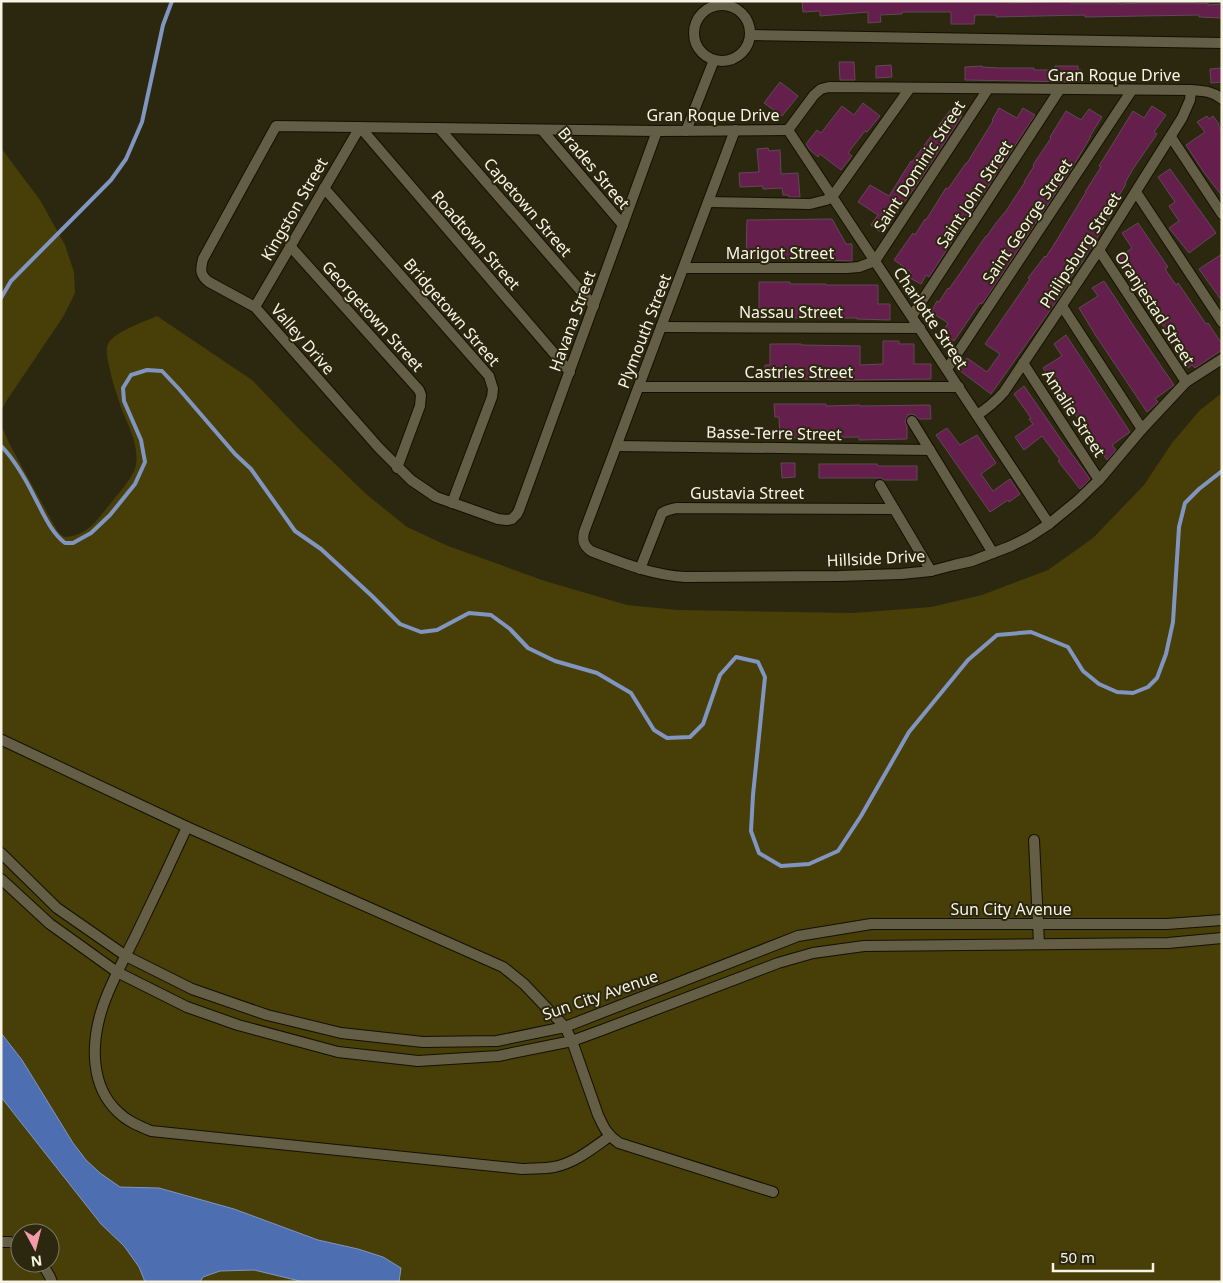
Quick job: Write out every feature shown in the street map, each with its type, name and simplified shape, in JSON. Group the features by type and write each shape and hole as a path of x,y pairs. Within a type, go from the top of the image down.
{"street":[{"path":"707,5 726,6 737,10 746,18 750,35 747,46 736,58 725,61 714,60 703,53 696,42 696,24 707,5"},
{"path":"750,35 1222,43"},
{"path":"686,131 714,60"},
{"name":"Gran Roque Drive","path":"276,126 658,131 788,130 814,95 821,89 829,87 1191,90"},
{"path":"708,202 810,204 826,200 832,196 910,88"},
{"name":"Saint Dominic Street","path":"875,261 988,89"},
{"name":"Saint John Street","path":"912,316 1060,89"},
{"name":"Saint George Street","path":"947,369 1132,90"},
{"path":"1191,90 1210,92 1222,99"},
{"name":"Philipsburg Street","path":"977,414 995,402 1004,392 1099,250 1188,108 1191,90"},
{"name":"Valley Drive","path":"276,126 203,259 201,266 203,278 255,307 397,468 411,480 436,496 452,503 498,519 512,519"},
{"name":"Kingston Street","path":"255,307 360,127"},
{"name":"Roadtown Street","path":"360,127 570,372"},
{"name":"Capetown Street","path":"439,128 594,306"},
{"name":"Brades Street","path":"542,130 623,225"},
{"name":"Plymouth Street","path":"584,542 583,536 735,130"},
{"name":"Charlotte Street","path":"788,130 1050,524"},
{"name":"Havana Street","path":"512,519 520,510 658,131"},
{"path":"1171,137 1222,214"},
{"name":"Bridgetown Street","path":"324,188 490,376 493,389 492,397 452,503"},
{"path":"1136,192 1222,322"},
{"name":"Georgetown Street","path":"290,246 419,390 420,406 397,468"},
{"name":"Oranjestad Street","path":"1099,250 1186,382"},
{"name":"Marigot Street","path":"684,268 847,268 859,267 875,261"},
{"path":"1062,306 1142,428"},
{"name":"Nassau Street","path":"661,327 920,328"},
{"name":"Hillside Drive","path":"584,542 591,551 640,569 662,575 685,577 902,574 931,570 972,560 1030,537 1050,524 1100,480 1142,428 1186,382 1222,359"},
{"name":"Amalie Street","path":"1023,363 1100,480"},
{"name":"Castries Street","path":"639,387 959,387"},
{"path":"912,421 993,553"},
{"name":"Basse-Terre Street","path":"617,446 930,450"},
{"path":"880,485 931,570"},
{"name":"Gustavia Street","path":"640,569 662,513 665,510 677,508 894,509"},
{"path":"2,740 188,827 503,967 524,984 565,1027 572,1041 598,1115 603,1127 610,1136 619,1143 773,1192"},
{"path":"188,827 117,972 102,1009 94,1044 95,1065 100,1085 108,1100 118,1112 133,1124 151,1131 522,1169 556,1167 582,1156 610,1136"},
{"path":"1034,840 1039,944"},
{"name":"Sun City Avenue","path":"1,854 57,908 126,956 192,989 266,1015 341,1033 422,1042 497,1041 565,1027 798,936 871,924 1167,924 1222,920"},
{"name":"Sun City Avenue","path":"1,879 50,924 117,972 187,1007 238,1026 338,1052 418,1061 498,1056 572,1041 778,963 813,952 864,946 1168,943 1222,938"}],"shaded area":[{"path":"1,148 40,200 65,245 74,272 75,293 63,317 5,403 1,412"},
{"path":"157,316 252,380 366,494 407,527 448,546 545,581 627,605 678,610 853,613 931,607 982,595 1048,570 1093,538 1144,485 1172,443 1200,410 1222,393 1222,1282 1,1282 1,422 10,445 58,532 64,537 83,532 98,519 118,494 132,476 136,465 135,444 110,372 107,347 117,335"}],"water":[{"path":"1,1033 22,1060 73,1143 86,1160 120,1187 159,1188 234,1209 318,1240 383,1257 401,1268 399,1282 304,1282 254,1270 220,1271 203,1277 200,1282 145,1282 139,1267 124,1246 101,1224 1,1097"}],"building":[{"path":"802,1 1208,3 1208,5 1222,4 1222,18 1199,17 1199,15 996,17 996,15 975,15 974,24 951,24 951,12 902,12 902,14 880,15 881,22 868,23 868,12 820,16 820,11 803,12"},
{"path":"839,62 854,62 855,80 840,80"},
{"path":"891,65 892,77 876,78 876,66"},
{"path":"982,66 1055,70 1055,66 1078,66 1078,70 1081,70 1082,81 965,80 965,67"},
{"path":"1222,68 1222,82 1211,83 1210,69"},
{"path":"780,82 798,96 782,116 764,103"},
{"path":"863,103 880,116 867,132 865,131 848,153 852,156 841,170 820,154 818,157 810,150 806,144 817,130 821,133 842,106 854,115"},
{"path":"1152,106 1166,115 1154,132 1157,134 1133,169 1118,197 1120,198 1111,211 1113,212 1081,264 991,394 959,370 967,358 987,372 1000,354 985,344 1030,279 1028,278 1055,243 1133,111 1144,118"},
{"path":"999,108 1017,118 1023,108 1035,115 929,277 926,275 921,284 908,277 911,272 894,260 913,233 915,235 926,220 946,188 948,189 967,163"},
{"path":"951,109 962,116 883,234 871,225 878,215 858,202 870,185 889,196 911,161"},
{"path":"1089,109 1102,117 1091,136 1071,170 987,297 982,304 980,303 954,341 942,333 948,323 931,312 937,301 939,302 949,289 1006,211 1066,111 1081,120"},
{"path":"1207,116 1209,119 1213,116 1222,131 1222,196 1186,145 1205,132 1197,122"},
{"path":"768,148 769,151 780,150 781,174 798,173 800,197 783,195 782,188 763,189 763,186 740,187 739,173 759,172 757,149"},
{"path":"1170,169 1216,233 1189,253 1169,228 1179,221 1169,206 1175,202 1158,177"},
{"path":"832,219 846,244 852,244 852,261 821,260 821,253 797,254 797,259 746,258 747,220"},
{"path":"1138,223 1168,267 1165,269 1176,285 1178,283 1222,344 1222,350 1195,368 1192,365 1188,368 1178,355 1181,353 1118,258 1132,248 1122,233"},
{"path":"1222,254 1222,301 1199,269"},
{"path":"1104,281 1174,385 1155,399 1158,402 1147,412 1079,308 1098,296 1092,288"},
{"path":"759,282 878,285 878,304 890,304 890,320 759,318"},
{"path":"1066,335 1130,432 1112,445 1116,450 1107,460 1043,368 1062,356 1054,344"},
{"path":"883,341 899,341 899,344 914,344 914,364 931,364 931,379 765,378 765,365 770,365 770,344 860,346 860,365 883,364"},
{"path":"1024,386 1090,479 1080,489 1058,461 1060,460 1042,436 1024,450 1015,437 1033,424 1029,419 1031,418 1014,394"},
{"path":"774,404 826,404 826,406 930,405 931,419 919,419 915,415 908,415 905,421 907,439 859,440 859,437 780,438 779,417 775,417"},
{"path":"947,428 960,445 977,435 996,463 981,474 993,491 1010,479 1020,494 990,512 936,435"},
{"path":"781,463 795,463 795,477 782,478"},
{"path":"819,464 917,466 917,480 819,478"}],"waterway":[{"path":"1,298 11,281 111,180 126,159 142,122 163,25 172,1"},
{"path":"1,446 20,471 45,517 60,539 65,543 73,543 91,533 110,515 135,484 145,462 141,440 124,401 123,388 131,375 147,370 162,371 235,454 251,469 295,531 321,549 400,624 421,632 437,630 469,613 491,615 510,629 528,648 555,661 597,673 631,693 654,730 667,738 690,737 703,724 720,675 736,657 758,662 765,677 751,831 759,853 781,866 809,864 838,851 861,816 909,732 968,660 997,635 1031,632 1068,647 1083,671 1099,684 1117,692 1133,693 1148,687 1157,678 1166,654 1173,622 1179,527 1185,503 1222,471"}]}
